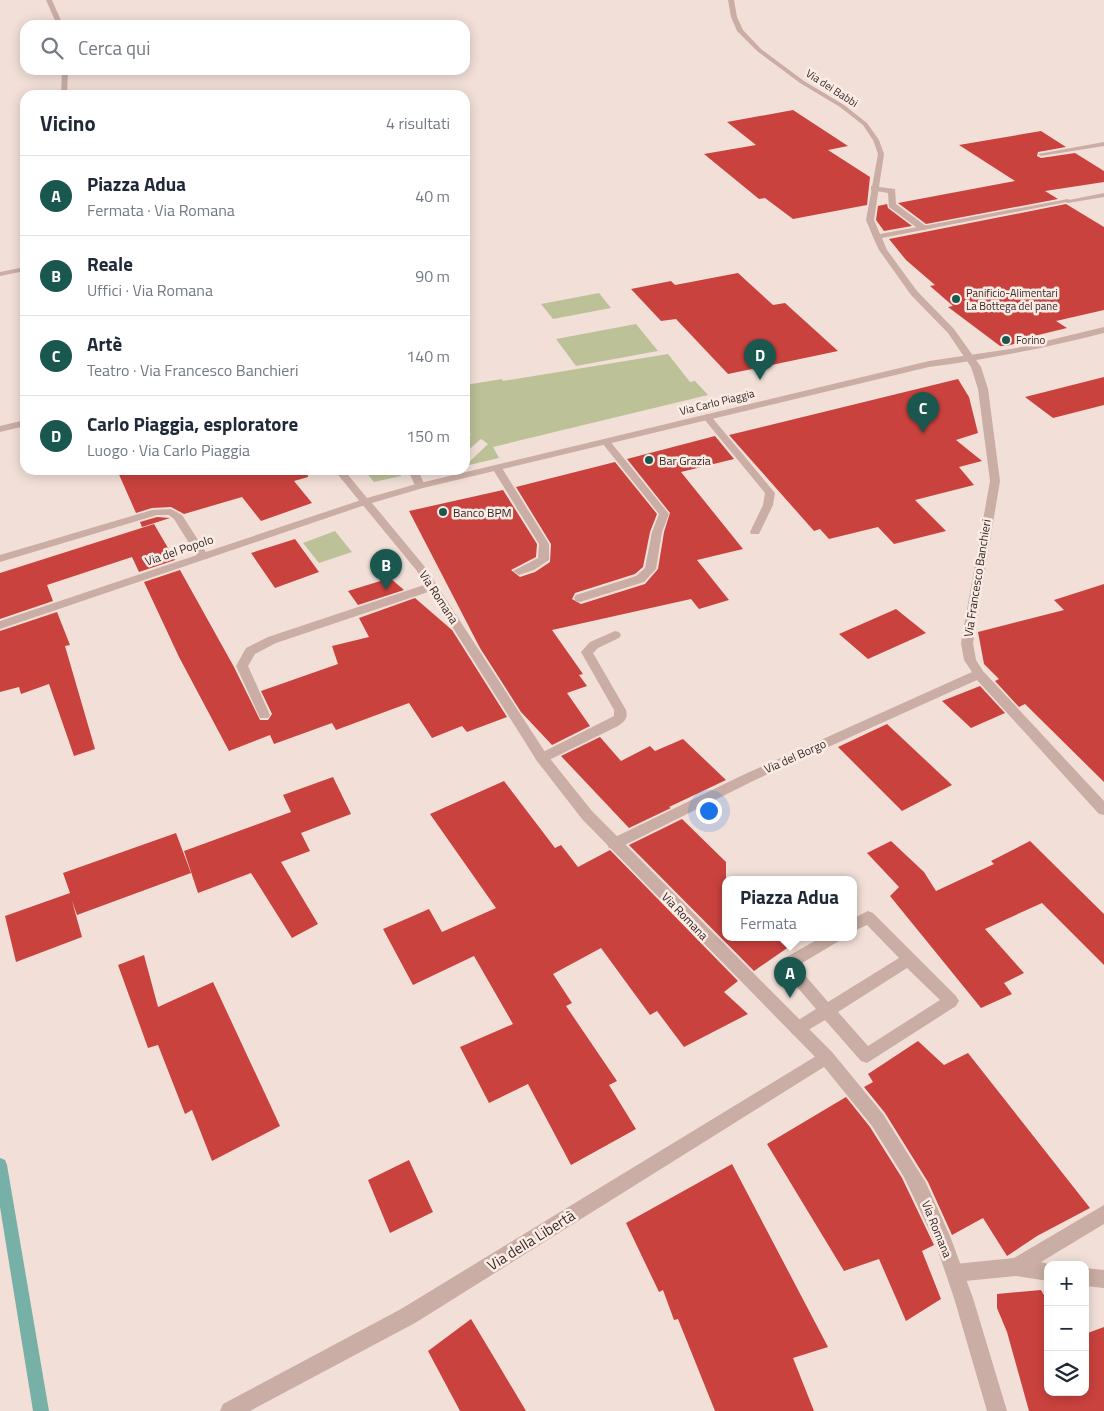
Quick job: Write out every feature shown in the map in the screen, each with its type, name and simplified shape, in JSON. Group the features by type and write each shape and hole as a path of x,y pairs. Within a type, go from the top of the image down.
{"street":[{"path":"49,0 58,20"},
{"name":"Via dei Babbi","path":"731,0 734,17 740,31 759,50 802,82 842,106 866,124 876,140 881,154 870,220 883,250 914,293 951,331 972,359"},
{"path":"64,90 65,75"},
{"path":"1041,154 1104,144"},
{"path":"874,188 892,190 892,205 923,228"},
{"path":"878,237 1104,195"},
{"path":"0,274 20,270"},
{"name":"Via Carlo Piaggia","path":"470,474 929,364 972,359 1039,346 1104,330"},
{"name":"Via Francesco Banchieri","path":"972,359 983,389 995,481 967,643 970,660 979,674 1104,810"},
{"path":"707,417 770,493 768,505 755,532"},
{"path":"0,429 20,424"},
{"path":"580,598 640,579 650,569 656,532 664,514 606,442"},
{"path":"497,468 544,544 543,560 530,568 519,571"},
{"name":"Via Romana","path":"344,475 367,501 433,586 542,758 587,815 851,1083 881,1123 916,1182 955,1272 997,1411"},
{"path":"415,475 420,486"},
{"name":"Via Carlo Piaggia","path":"367,501 467,475"},
{"name":"Via del Popolo","path":"0,625 367,501"},
{"path":"0,559 156,512 171,512 178,517 203,557"},
{"path":"264,715 242,666 250,651 272,640 433,586"},
{"path":"542,758 614,723 621,717 620,710 587,652 594,645 615,635"},
{"name":"Via del Borgo","path":"614,844 743,780 979,674"},
{"path":"827,941 786,966 867,1056 951,1001 868,917 857,923"},
{"path":"798,1029 902,963"},
{"name":"Via della Libertà","path":"230,1411 408,1316 826,1057"},
{"path":"1016,1267 1104,1214"},
{"path":"955,1272 1016,1267 1044,1271"},
{"path":"1089,1277 1104,1279"}],"green space":[{"path":"599,293 611,308 553,319 541,304"},
{"path":"636,324 658,351 576,366 556,339"},
{"path":"668,354 690,382 695,381 708,395 493,447 499,458 470,465 470,461 488,444 481,439 470,449 470,384 502,379 503,381"},
{"path":"368,475 401,476 374,482"},
{"path":"335,531 352,552 319,563 303,543"}],"building":[{"path":"793,110 848,146 828,150 870,177 867,205 793,219 765,198 759,199 704,154 756,145 727,122"},
{"path":"1041,131 1066,147 1038,152 1037,156 1041,158 1075,153 1104,171 1104,182 1045,191 1058,199 926,224 898,203 1015,181 959,145"},
{"path":"887,204 888,208 912,226 884,231 876,220 878,206"},
{"path":"1066,204 1104,227 1104,310 1056,321 1067,328 1034,336 1038,338 1006,346 1000,346 948,307 953,306 930,286 935,285 906,260 889,239"},
{"path":"738,273 773,305 785,303 838,351 728,374 676,319 661,321 631,289 671,281 675,285"},
{"path":"1104,377 1104,405 1053,418 1025,397"},
{"path":"958,379 969,397 978,433 956,440 982,461 959,467 974,485 915,500 946,531 894,544 878,527 829,539 820,529 814,531 729,435"},
{"path":"715,436 734,459 681,472 743,549 697,560 729,600 699,609 691,599 552,630 583,674 579,675 587,686 567,693 590,726 552,745 521,712 480,648 409,511 503,490 537,544 536,557 511,570 520,577 535,572 550,562 551,544 516,487 615,462 657,514 650,532 643,567 635,574 575,593 572,599 581,604 645,584 658,569 664,532 670,513 627,459"},
{"path":"119,475 308,475 308,477 294,481 312,503 261,521 242,497 184,514 171,507 152,508 136,513"},
{"path":"157,517 170,518 142,527 140,522"},
{"path":"154,524 175,560 139,572 132,557 47,585 53,601 0,619 0,573"},
{"path":"295,539 319,572 275,588 251,553"},
{"path":"180,570 234,667 260,720 268,720 272,714 261,691 338,664 332,646 369,637 359,618 415,598 452,630 507,717 467,732 462,726 432,738 409,703 336,730 332,723 274,744 270,735 229,751 179,657 144,582"},
{"path":"390,578 404,590 358,605 348,591"},
{"path":"1104,584 1104,782 1025,704 1019,707 995,681 999,679 984,664 978,632 1064,610 1054,600"},
{"path":"896,609 926,633 868,659 839,634"},
{"path":"57,612 70,645 65,646 95,749 74,756 49,684 21,694 19,687 0,692 0,631"},
{"path":"980,686 1005,713 971,728 942,701"},
{"path":"887,724 952,785 902,811 838,747"},
{"path":"600,737 621,761 650,746 655,751 683,739 726,780 629,828 561,756"},
{"path":"333,777 351,814 301,833 310,851 281,862 318,924 292,938 251,873 198,893 184,851 291,812 283,795"},
{"path":"504,781 555,848 561,845 578,867 610,850 738,981 724,992 748,1014 684,1047 657,1011 650,1015 601,948 553,974 572,1003 566,1006 617,1081 609,1085 636,1129 571,1165 528,1084 489,1103 460,1047 513,1024 474,956 413,985 383,929 429,909 442,932 496,908 430,814"},
{"path":"682,819 726,862 726,876 722,876 722,939 629,845"},
{"path":"176,833 191,873 77,915 72,901 82,937 16,962 5,916 70,893 63,873"},
{"path":"891,841 924,872 936,891 994,864 991,861 1030,841 1104,914 1104,965 1042,903 985,929 1024,973 1004,983 1012,994 981,1008 890,896 899,887 867,853"},
{"path":"724,941 797,941 754,971"},
{"path":"144,955 158,1007 213,982 280,1126 212,1161 192,1110 185,1114 158,1045 148,1048 118,965"},
{"path":"918,1041 944,1065 968,1053 1090,1208 1037,1236 1007,1256 983,1218 952,1235 928,1182 885,1113 864,1087 873,1082 868,1074"},
{"path":"846,1097 870,1127 902,1178 934,1245 922,1251 941,1299 906,1321 879,1259 844,1271 767,1144"},
{"path":"409,1160 433,1212 390,1233 368,1180"},
{"path":"732,1164 828,1347 793,1358 814,1411 715,1411 678,1319 674,1320 663,1290 659,1292 626,1223"},
{"path":"1041,1290 1044,1295 1044,1396 1089,1396 1089,1333 1104,1327 1104,1411 1029,1411 1007,1332 997,1308 997,1294"},
{"path":"471,1319 526,1411 460,1411 428,1351"}],"waterway":[{"path":"0,1165 41,1411"}],"place":[{"name":"Panificio-Alimentari La Bottega del pane","path":"956,299"},
{"name":"Forino","path":"1006,340"},
{"name":"Carlo Piaggia, esploratore","path":"760,380"},
{"name":"Artè","path":"923,433"},
{"name":"Bar Grazia","path":"649,460"},
{"name":"Banco BPM","path":"443,512"},
{"name":"Reale","path":"386,590"},
{"name":"Piazza Adua","path":"790,998"}]}
